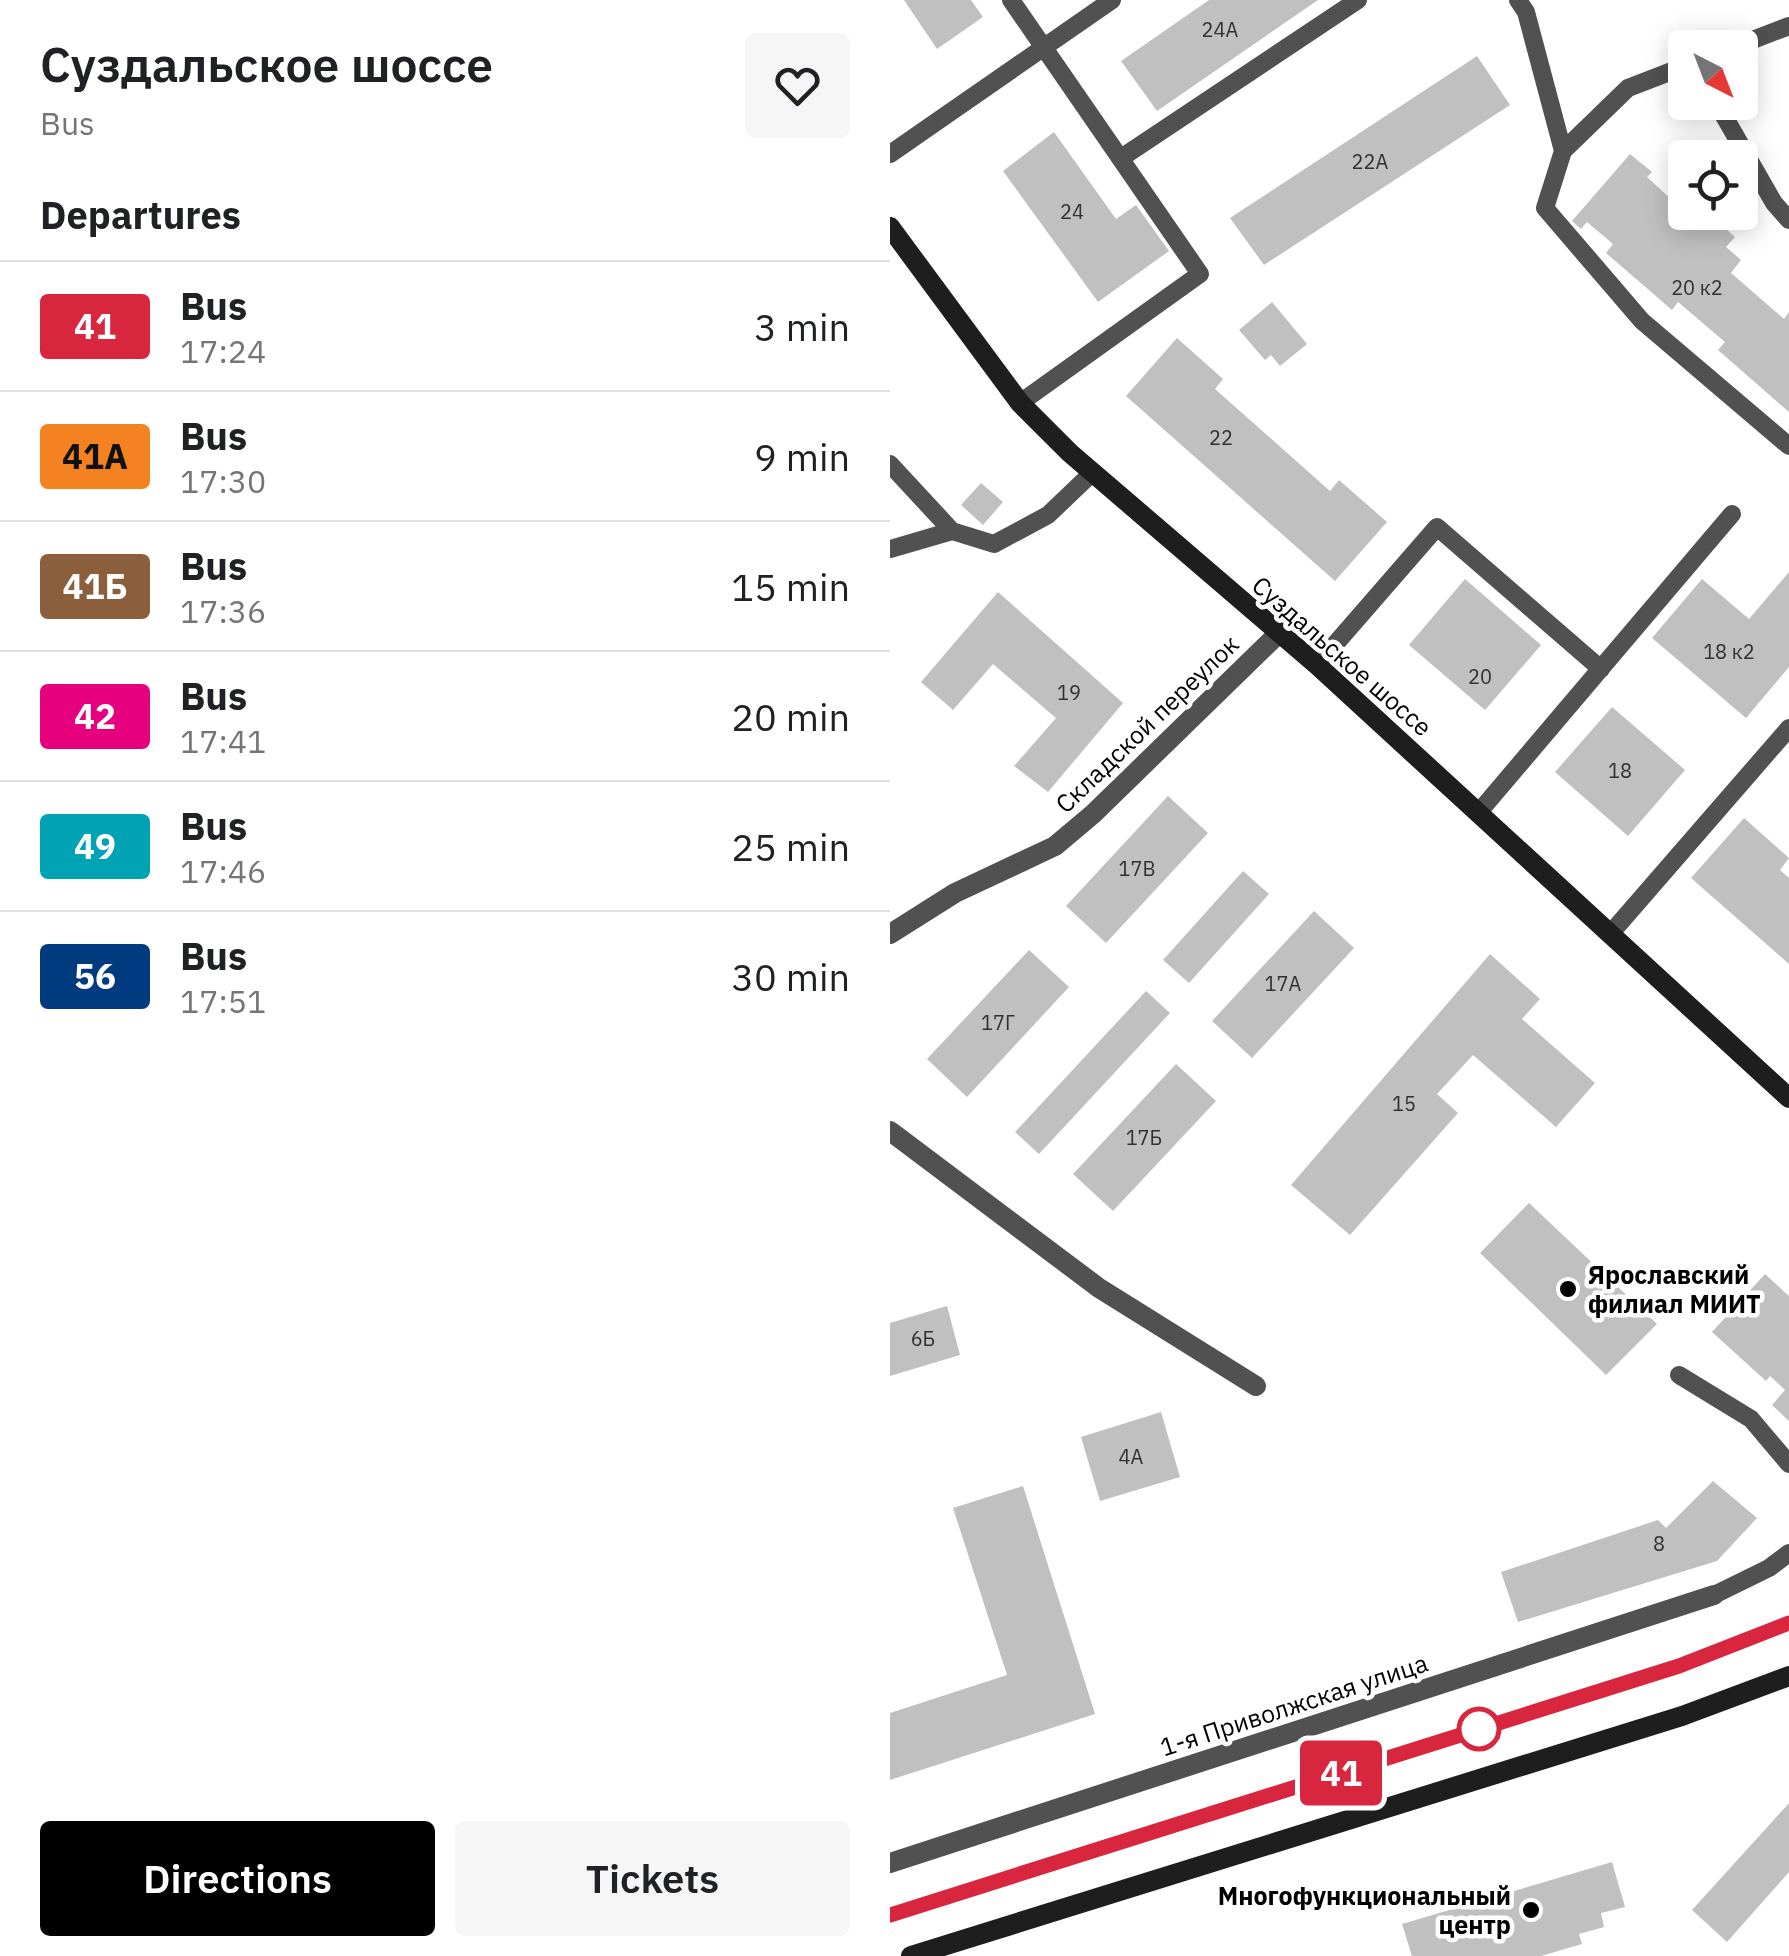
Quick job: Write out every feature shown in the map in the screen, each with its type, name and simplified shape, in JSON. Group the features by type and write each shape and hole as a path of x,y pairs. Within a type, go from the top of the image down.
{"main road":[{"name":"Суздальское шоссе","path":"890,227 1020,403 1092,473 1317,665 1789,1098"},
{"path":"890,1915 1679,1666 1789,1623"},
{"path":"911,1956 1682,1716 1789,1676"}],"street":[{"name":"Складской переулок","path":"890,934 954,893 1054,846 1279,633"},
{"path":"890,1131 1099,1288 1256,1386"},
{"name":"1-я Приволжская улица","path":"890,1863 1714,1595"}],"lane":[{"path":"1011,0 1200,274 1020,403"},
{"path":"890,154 1112,0"},
{"path":"1120,158 1358,0"},
{"path":"1518,0 1526,12 1563,151"},
{"path":"1758,38 1789,26"},
{"path":"1668,73 1628,88 1563,151 1545,208 1642,321 1789,446"},
{"path":"1728,120 1781,200 1789,220"},
{"path":"890,464 952,532 994,544 1048,515 1092,473"},
{"path":"1479,812 1732,514"},
{"path":"1317,665 1437,528 1601,669"},
{"path":"890,550 952,532"},
{"path":"1612,933 1789,728"},
{"path":"1679,1376 1750,1419 1789,1464"},
{"path":"1714,1595 1770,1568 1789,1553"}],"building":[{"path":"904,0 971,0 983,17 937,49"},
{"path":"1209,0 1318,0 1157,111 1121,61"},
{"path":"1477,56 1510,105 1264,265 1230,218"},
{"path":"1054,132 1116,219 1136,205 1169,251 1098,302 1003,171"},
{"path":"1630,154 1652,172 1647,177 1668,196 1668,230 1727,230 1735,237 1726,247 1741,260 1731,273 1784,319 1789,312 1789,412 1718,350 1725,342 1678,302 1672,310 1606,253 1613,244 1587,222 1581,229 1572,221"},
{"path":"1272,302 1307,344 1280,366 1271,355 1265,360 1239,330"},
{"path":"1177,338 1223,379 1215,389 1330,491 1339,480 1387,522 1335,581 1126,396"},
{"path":"981,483 1003,502 983,525 961,505"},
{"path":"1789,572 1789,667 1746,718 1652,638 1702,579 1749,619"},
{"path":"1465,579 1541,645 1485,710 1409,645"},
{"path":"998,592 1123,703 1048,792 1014,766 1056,718 993,664 953,710 921,682"},
{"path":"1612,707 1685,770 1628,836 1555,772"},
{"path":"1168,796 1208,833 1106,943 1066,906"},
{"path":"1744,818 1789,858 1780,870 1789,878 1789,964 1691,878"},
{"path":"1243,871 1269,894 1189,983 1163,960"},
{"path":"1314,911 1354,948 1252,1058 1212,1021"},
{"path":"1029,950 1069,987 967,1097 927,1059"},
{"path":"1490,954 1540,999 1522,1019 1595,1083 1556,1127 1473,1055 1437,1094 1458,1113 1350,1235 1291,1185"},
{"path":"1146,991 1170,1013 1039,1154 1015,1132"},
{"path":"1176,1064 1216,1101 1113,1211 1073,1174"},
{"name":"Ярославский филиал МИИТ","path":"1529,1203 1657,1324 1606,1375 1480,1253"},
{"path":"1765,1274 1789,1296 1789,1421 1772,1405 1785,1390 1770,1376 1766,1381 1712,1332"},
{"path":"947,1306 960,1355 890,1376 890,1323"},
{"path":"1161,1412 1180,1477 1100,1501 1081,1437"},
{"path":"1713,1481 1757,1518 1717,1561 1518,1622 1501,1572 1658,1520 1666,1528"},
{"path":"1023,1486 1095,1714 890,1780 890,1713 1007,1675 953,1508"},
{"path":"1789,1803 1789,1872 1727,1942 1692,1910"},
{"name":"Многофункциональный центр","path":"1612,1862 1625,1907 1601,1913 1604,1927 1579,1934 1582,1944 1541,1956 1412,1956 1402,1924"}],"bus line":[{"name":"41","path":"890,1915 1679,1666 1789,1623"}],"place":[{"name":"Ярославский филиал МИИТ","path":"1568,1289"},
{"name":"Многофункциональный центр","path":"1531,1910"}]}
